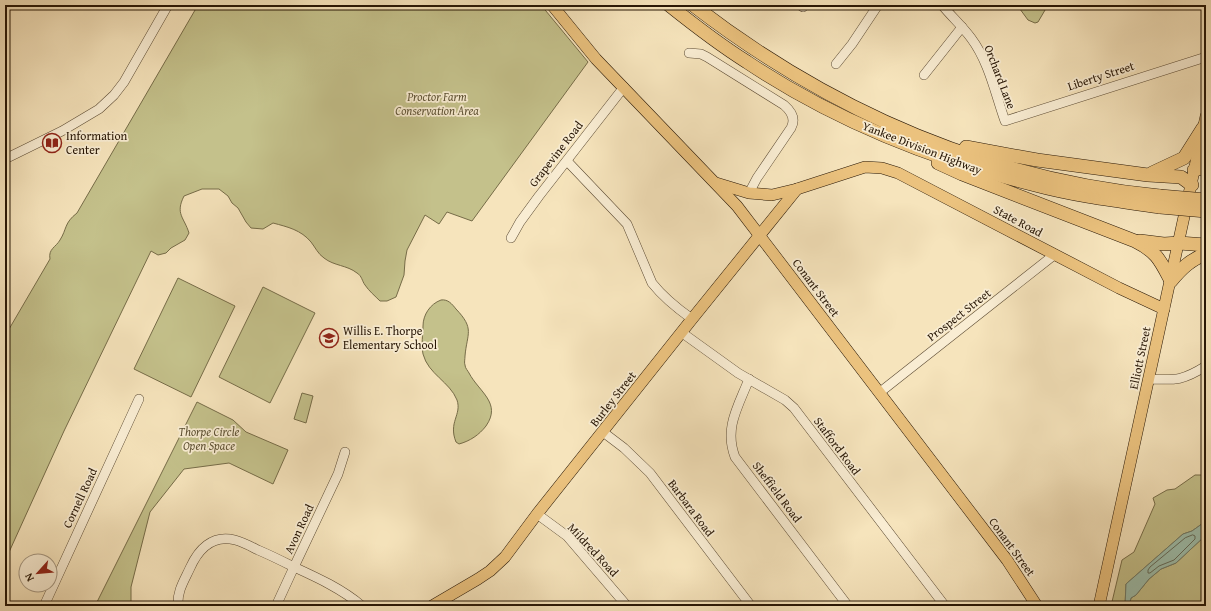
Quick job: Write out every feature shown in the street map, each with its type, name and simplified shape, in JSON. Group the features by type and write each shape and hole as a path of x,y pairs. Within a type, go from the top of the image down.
{"highway":[{"name":"Yankee Division Highway","path":"669,5 758,70 814,102 858,123 923,150 994,174 1036,186 1081,195 1160,202 1206,200"},
{"name":"Yankee Division Highway","path":"693,5 763,55 852,106 892,126 926,140 1014,170 1206,211"},
{"path":"852,106 934,138 958,145 1037,160 1148,175 1181,177 1192,185"},
{"path":"858,123 886,140 962,174 1135,241 1156,254 1170,281 1185,265 1196,257 1206,254"},
{"path":"1148,175 1184,158 1205,126"},
{"path":"1135,241 1164,244 1179,243 1206,245"}],"main road":[{"name":"Conant Street","path":"552,5 592,54 737,206 1007,560 1037,606"},
{"name":"Elliott Street","path":"1099,606 1192,185 1200,169 1205,126"},
{"name":"State Road","path":"797,189 858,169 874,167 898,173 1139,299 1164,309"},
{"path":"716,183 750,193 772,195 797,189"},
{"name":"Burley Street","path":"437,605 490,571 505,557 537,514 797,189"}],"street":[{"path":"5,159 62,131 100,109 124,82 168,5"},
{"path":"800,5 803,7 804,5"},
{"path":"836,64 852,44 878,5"},
{"name":"Orchard Lane","path":"942,5 971,37 983,60 1005,121"},
{"path":"924,75 962,27"},
{"path":"689,54 701,54 784,104 791,112 793,124 791,128 757,178 750,193"},
{"name":"Liberty Street","path":"1005,121 1206,57"},
{"name":"Grapevine Road","path":"511,238 520,222 624,87"},
{"path":"567,160 627,224 640,252 649,279 654,286 680,311 692,319"},
{"name":"Prospect Street","path":"879,393 1054,254"},
{"name":"Stafford Road","path":"682,332 738,373 784,400 794,408 945,606"},
{"path":"1149,379 1177,380 1190,376 1206,366"},
{"name":"Sheffield Road","path":"749,380 731,422 730,438 736,457 848,606"},
{"name":"Cornell Road","path":"44,606 139,399"},
{"name":"Barbara Road","path":"603,432 624,448 650,473 752,606"},
{"name":"Avon Road","path":"345,452 338,474 294,567 327,583 362,606"},
{"name":"Mildred Road","path":"537,514 567,536 627,606"},
{"path":"178,606 177,595 195,557 201,549 216,540 226,539 234,540 294,567 276,606"}],"green space":[{"name":"Proctor Farm Conservation Area","path":"198,5 541,5 588,62 472,221 447,212 439,224 425,215 407,250 404,275 396,297 387,301 380,301 368,289 360,276 353,270 328,261 318,252 307,238 299,232 273,223 263,229 251,228 238,208 232,203 228,196 219,189 202,189 184,196 181,202 180,211 189,233 185,240 171,248 166,253 158,255 151,251 64,431 5,561 5,336 50,259 51,250 60,240 70,220 77,213"},
{"path":"1017,5 1048,5 1038,22 1035,23 1028,20"},
{"path":"178,278 235,306 191,397 134,369"},
{"path":"263,287 315,313 270,403 219,377"},
{"path":"441,300 448,301 466,322 468,327 468,336 465,366 473,380 487,398 492,411 486,426 477,435 459,444 456,442 453,429 458,410 457,400 449,388 429,367 422,350 424,318 430,307"},
{"path":"302,393 313,396 306,423 294,419"},
{"name":"Thorpe Circle Open Space","path":"197,402 233,420 246,432 288,450 273,484 229,463 184,469 150,512 131,587 131,606 95,606"},
{"path":"1206,470 1206,521 1192,531 1183,534 1126,584 1125,606 1111,606 1122,560 1134,552 1155,504 1153,498 1167,490 1175,489 1195,475 1202,475"},
{"path":"1206,535 1206,606 1129,606 1131,598 1136,595 1149,579 1161,569 1176,563"}],"water":[{"path":"1206,521 1206,535 1176,563 1161,569 1149,579 1136,595 1131,598 1129,606 1125,606 1126,584 1183,534 1192,531"}],"place":[{"name":"Information Center","path":"52,143"},
{"name":"Willis E. Thorpe Elementary School","path":"329,338"}]}
